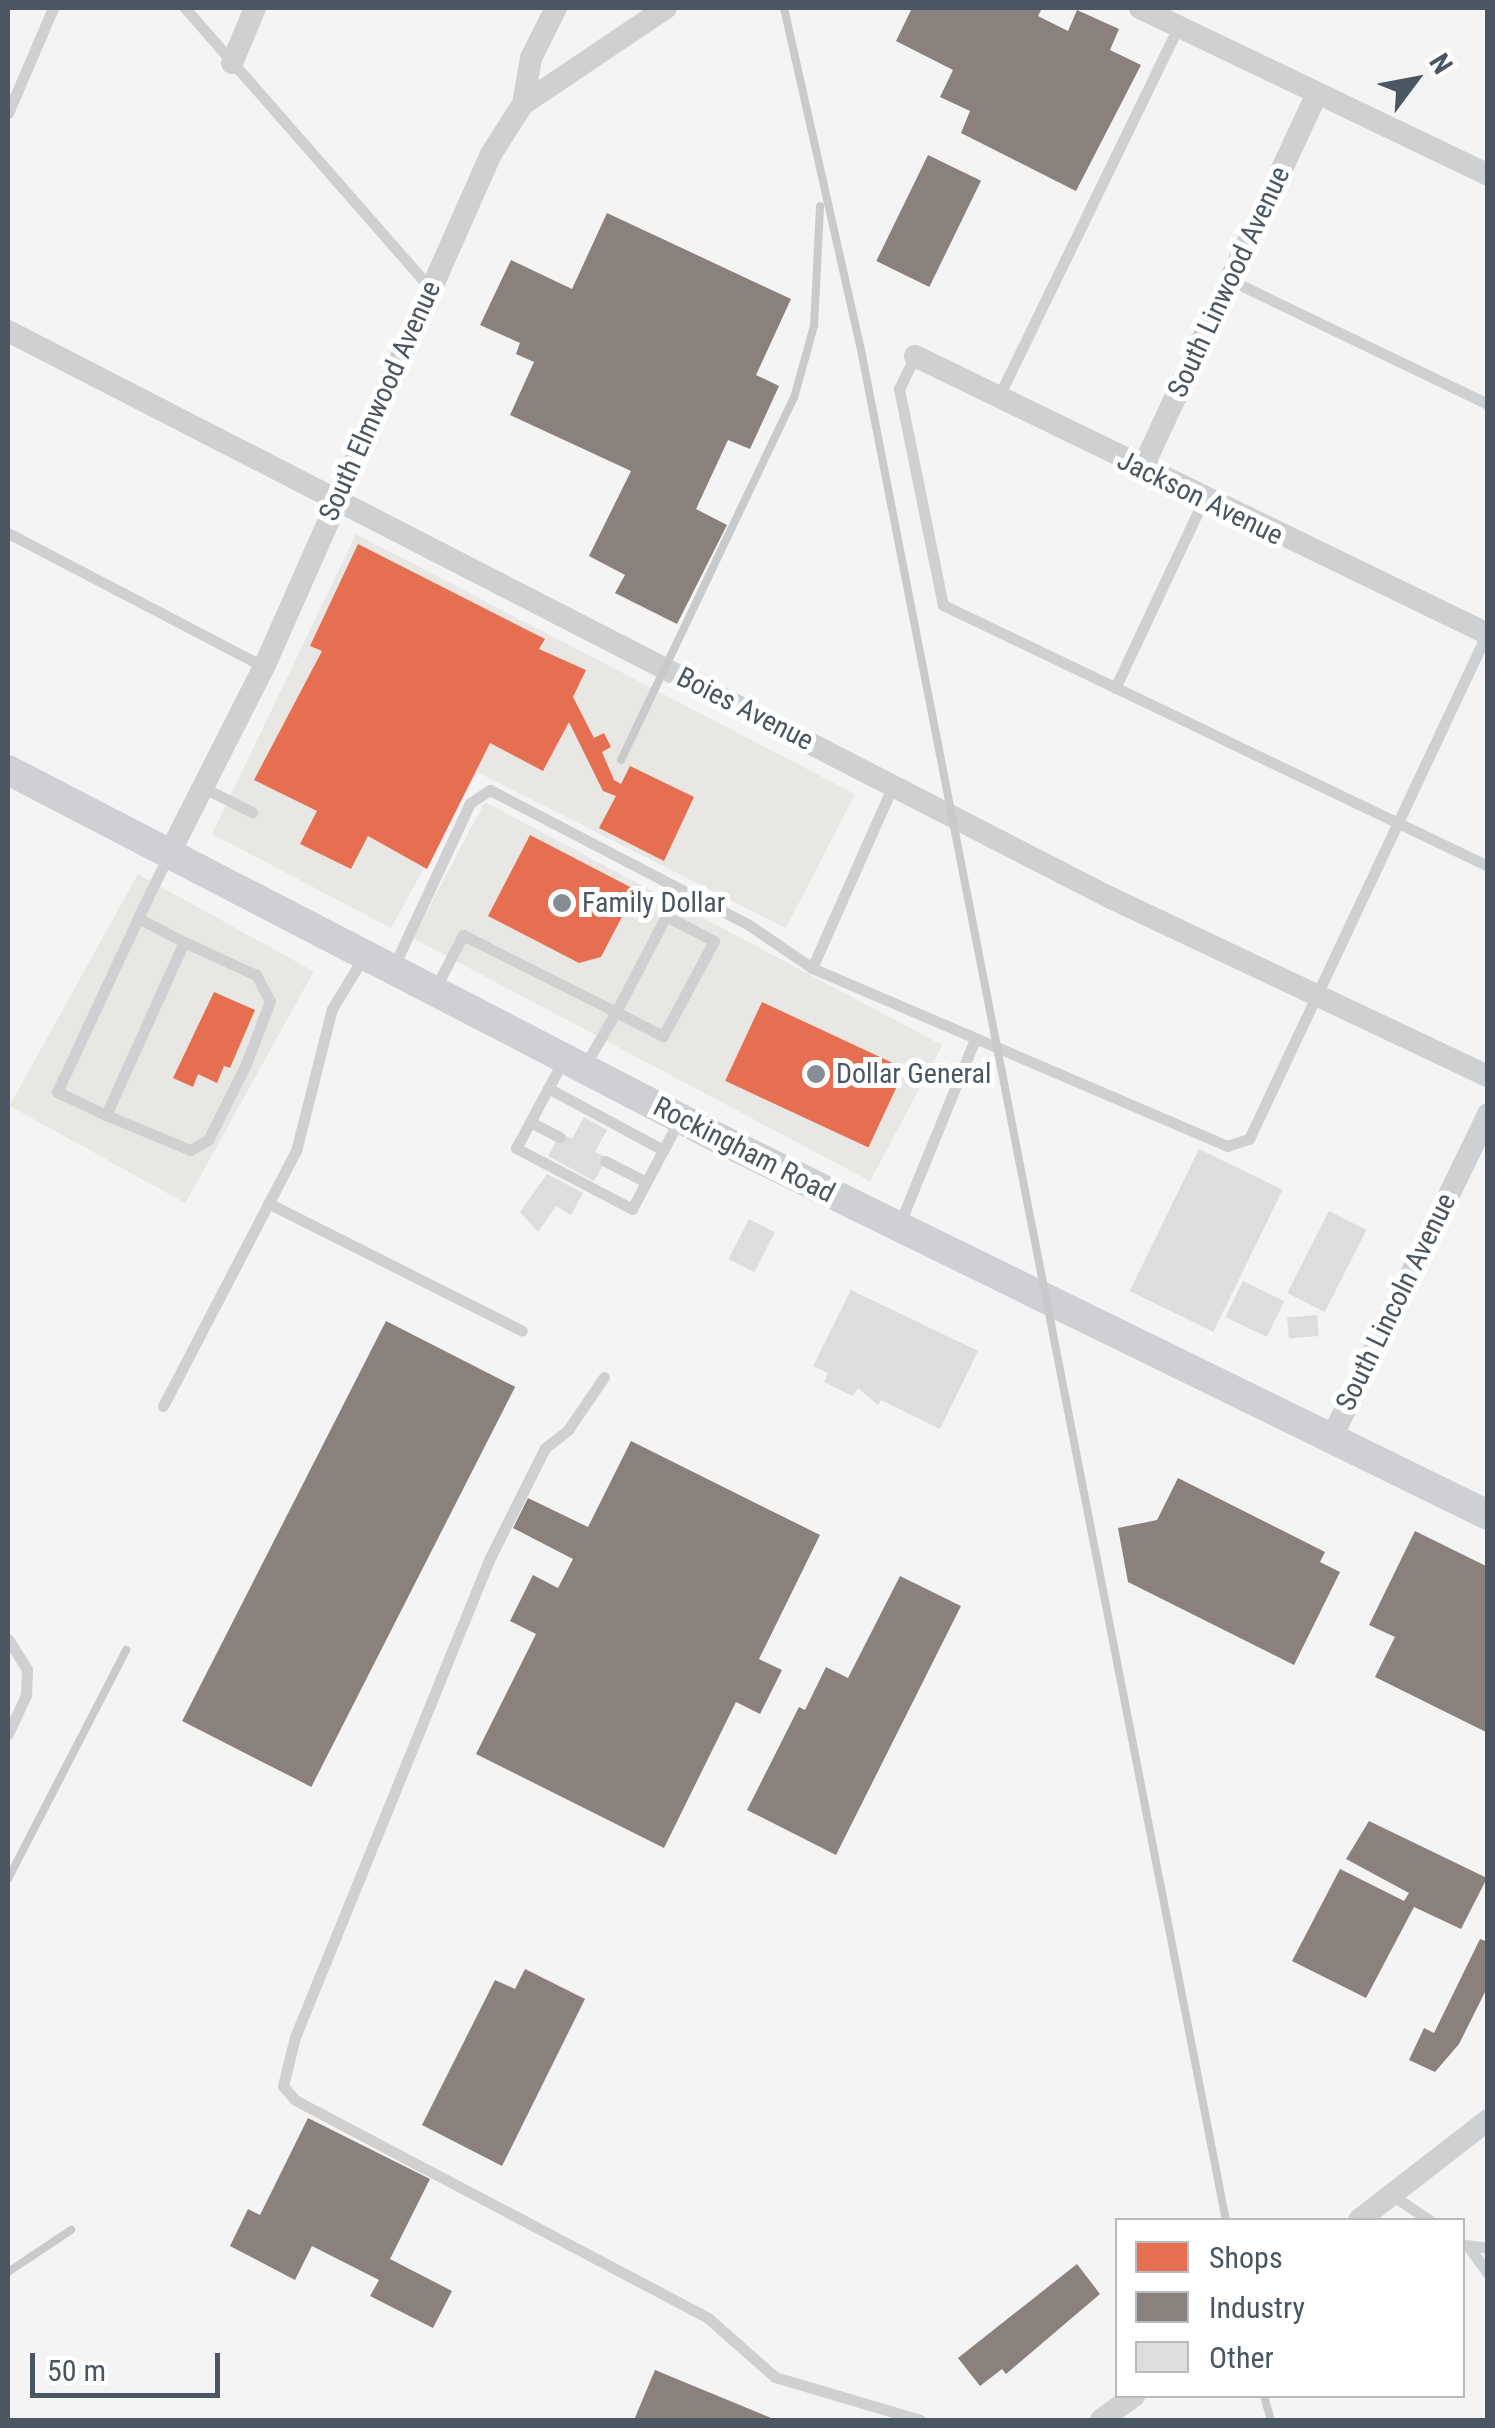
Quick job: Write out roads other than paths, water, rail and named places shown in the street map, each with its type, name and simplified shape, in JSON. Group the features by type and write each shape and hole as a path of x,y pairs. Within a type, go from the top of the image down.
{"street":[{"path":"232,63 256,8"},
{"path":"523,104 531,58 556,8"},
{"name":"South Elmwood Avenue","path":"168,856 264,667 491,154 523,104 666,8"},
{"path":"1140,8 1488,175"},
{"name":"South Linwood Avenue","path":"1141,471 1318,94"},
{"name":"Boies Avenue","path":"8,332 893,785 1312,994 1488,1076"},
{"name":"Jackson Avenue","path":"915,356 1141,471 1487,633"},
{"name":"Rockingham Road","path":"8,770 680,1118 1488,1514"},
{"name":"South Lincoln Avenue","path":"1332,1437 1488,1114"},
{"path":"1362,2218 1488,2120"},
{"path":"1101,2420 1131,2398"}],"lane":[{"path":"8,113 53,8"},
{"path":"185,8 430,289"},
{"path":"1000,396 1178,27"},
{"path":"1230,280 1488,404"},
{"path":"915,356 899,390 937,596 943,605 1488,866"},
{"path":"1115,688 1203,501"},
{"path":"8,533 264,667"},
{"path":"392,970 470,803 490,790 749,925 812,968 974,1042 1227,1146 1249,1140 1312,994 1487,633"},
{"path":"812,968 893,785"},
{"path":"204,788 252,812"},
{"path":"138,918 256,975 270,1000 246,1064 208,1140 190,1150 57,1092 138,918 168,856"},
{"path":"434,992 464,935 616,1012 662,1036 714,941 666,916 616,1012 574,1064 548,1088 516,1148 632,1208 680,1118"},
{"path":"106,1115 184,942"},
{"path":"163,1406 296,1151 332,1009 364,956"},
{"path":"899,1227 974,1042"},
{"path":"548,1088 663,1150"},
{"path":"530,1122 559,1137"},
{"path":"605,1161 646,1182"},
{"path":"268,1204 522,1331"},
{"path":"604,1377 568,1430 545,1448 489,1560 295,2037 283,2086 295,2100 708,2318 776,2377 920,2420"},
{"path":"8,1639 27,1669 26,1695 8,1734"},
{"path":"1392,2195 1426,2218"},
{"path":"1465,2245 1488,2248"},
{"path":"1465,2245 1488,2274"}],"railway":[{"path":"784,8 862,355 1226,2218"},
{"path":"621,760 794,398 814,326 820,206"},
{"path":"8,1879 126,1650"},
{"path":"8,2272 71,2230"},
{"path":"1265,2398 1271,2420"}],"place":[{"name":"Family Dollar","path":"562,903"},
{"name":"Dollar General","path":"816,1074"}]}
